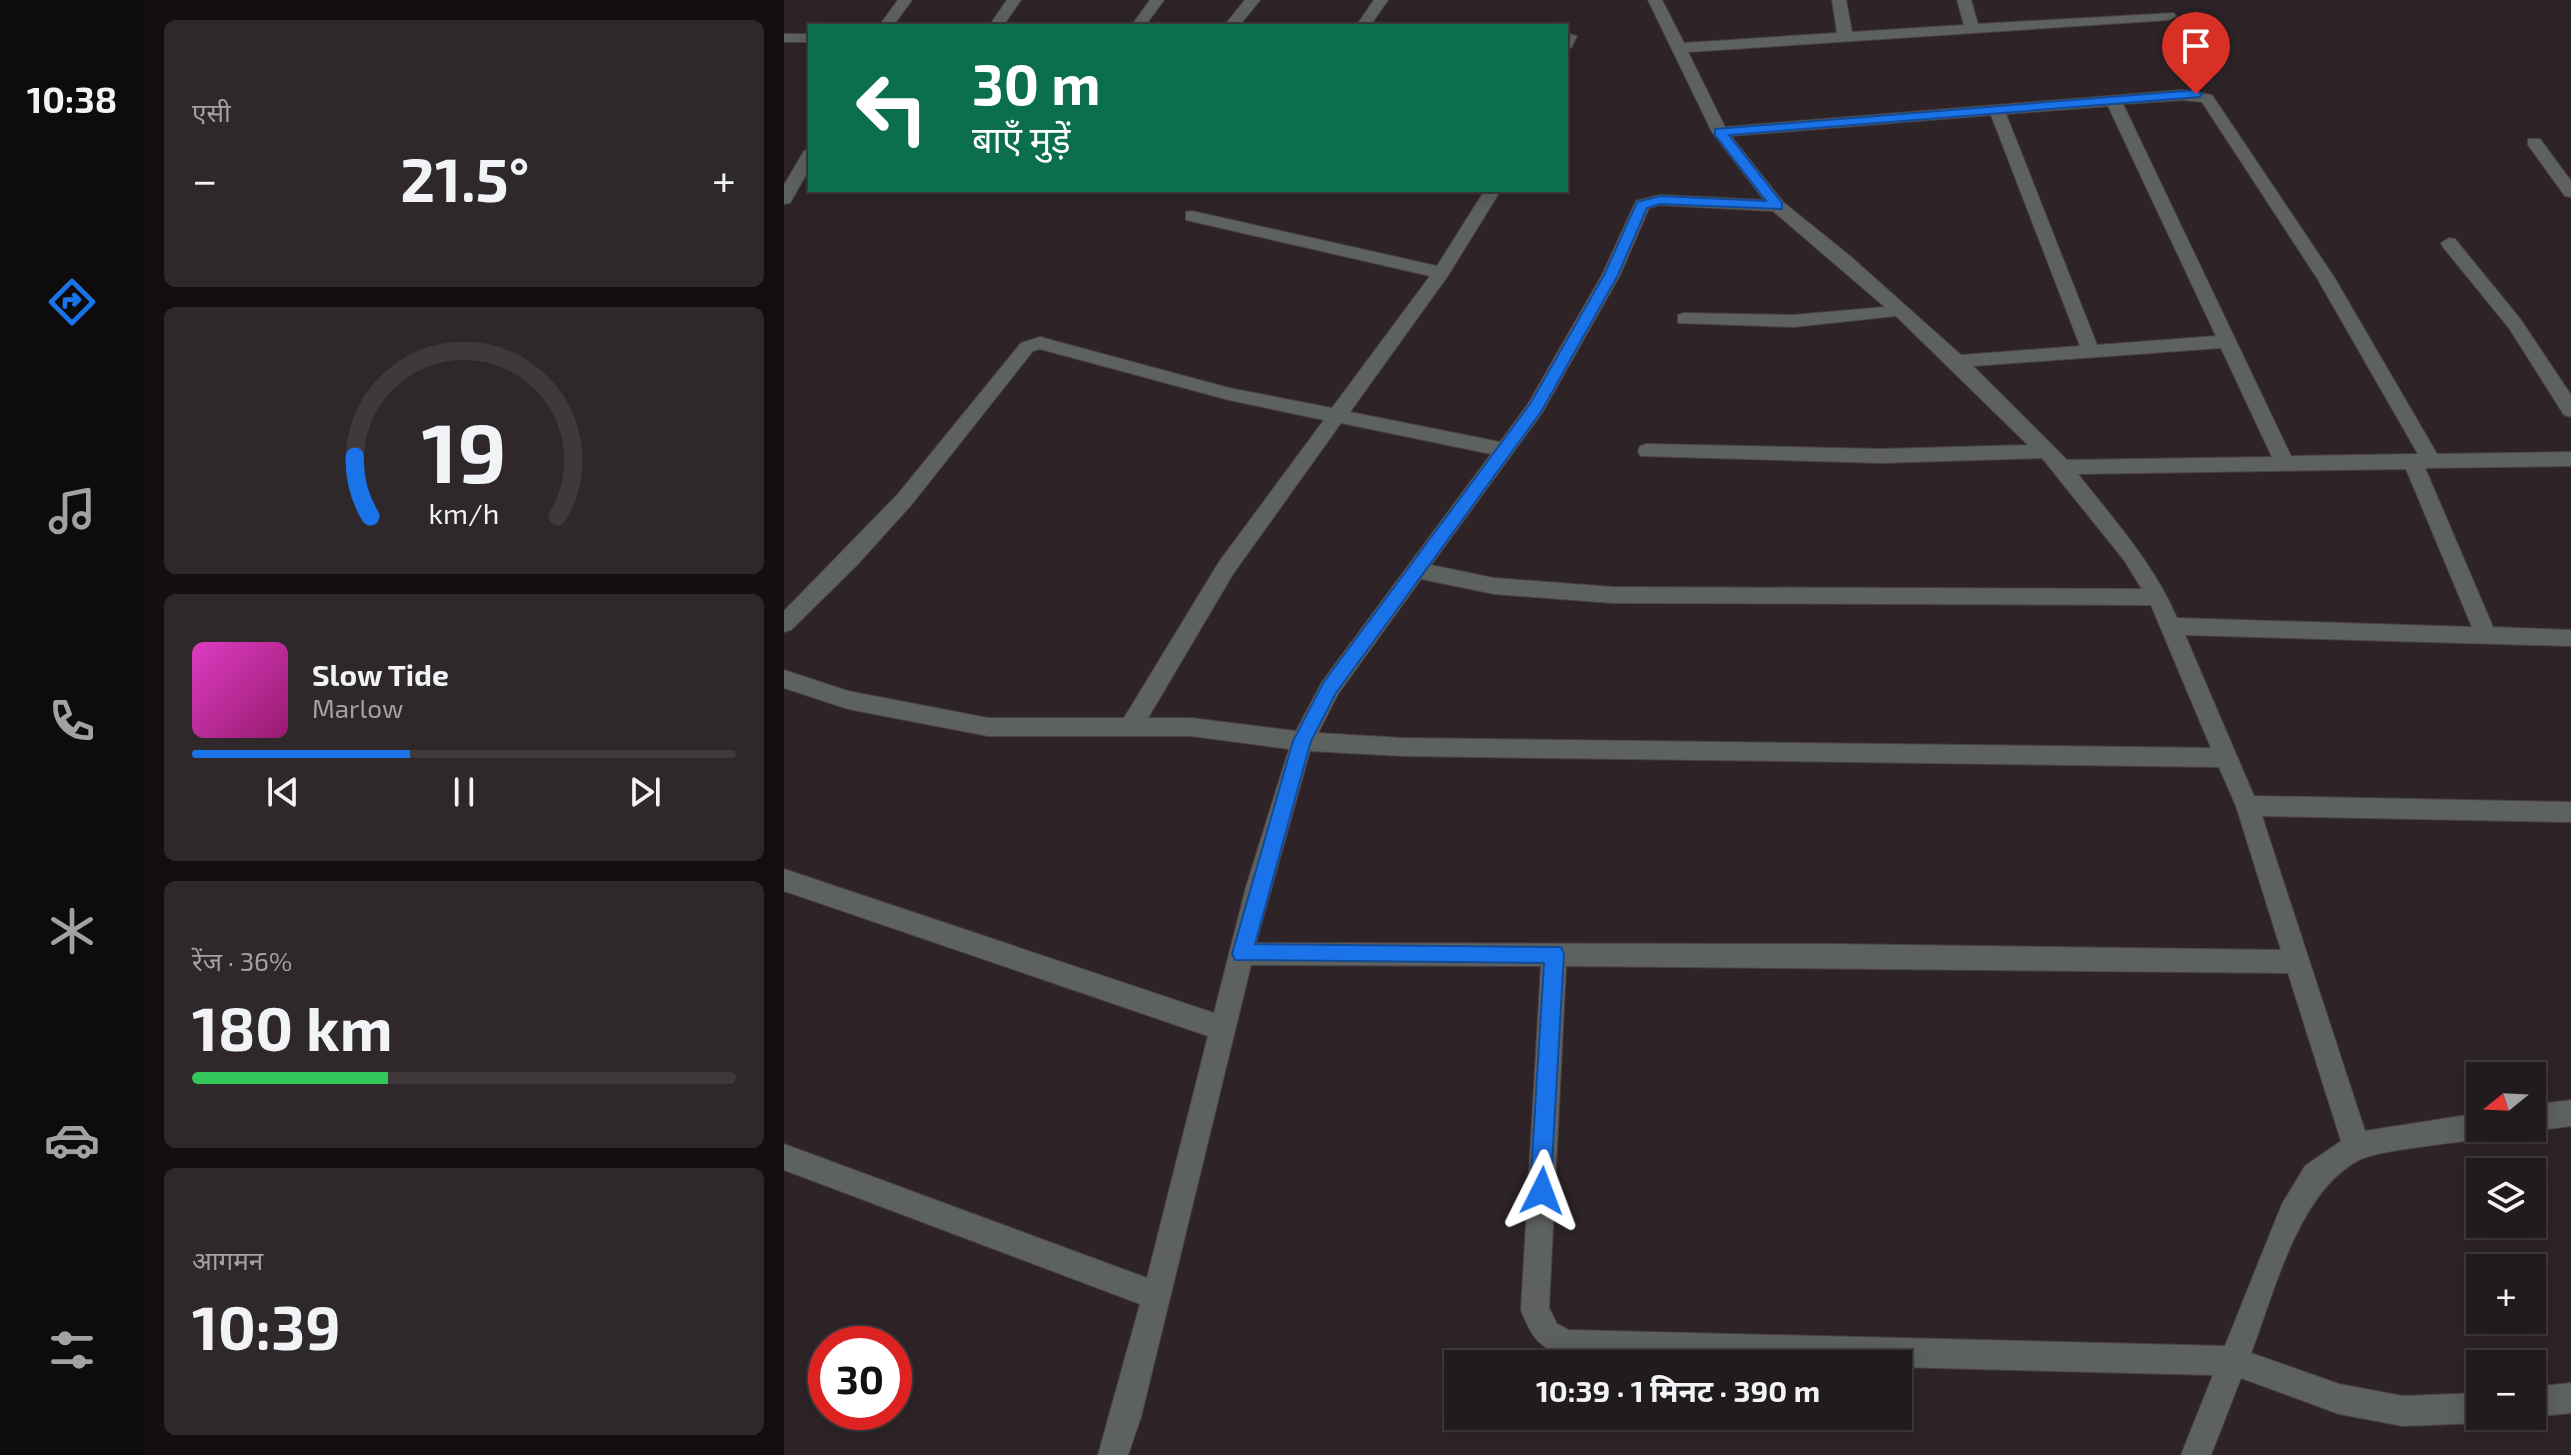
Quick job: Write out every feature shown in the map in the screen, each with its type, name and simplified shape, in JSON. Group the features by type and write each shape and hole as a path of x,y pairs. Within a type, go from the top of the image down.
{"street":[{"path":"887,24 905,0"},
{"path":"997,24 1014,0"},
{"path":"1139,24 1157,0"},
{"path":"1233,24 1253,0"},
{"path":"1364,24 1381,0"},
{"path":"1655,0 1680,48 1700,98 1720,132 1777,206 1957,361 2062,467 2131,555 2158,597 2173,626 2247,806 2356,1146"},
{"path":"1839,0 1845,36"},
{"path":"1964,0 1972,27"},
{"path":"1680,48 2092,15 2169,16"},
{"path":"784,38 808,38"},
{"path":"1720,132 2196,94 2213,105 2257,179 2325,277 2423,463 2487,637"},
{"path":"2113,100 2285,464"},
{"path":"1997,110 2090,349"},
{"path":"2534,142 2571,192"},
{"path":"784,199 808,157"},
{"path":"1131,726 1226,568 1441,273 1492,192"},
{"path":"1113,1455 1157,1296 1242,954 1302,741 1330,688 1419,571 1535,408 1611,275 1642,205 1660,200 1777,206"},
{"path":"1192,216 1441,273"},
{"path":"2449,243 2515,324 2571,410"},
{"path":"1684,319 1802,322 1848,320 1900,310"},
{"path":"1957,361 2228,341"},
{"path":"784,624 850,560 905,499 954,432 1027,347 1040,343 1229,394 1505,450"},
{"path":"1647,451 1881,456 2045,451"},
{"path":"2062,467 2571,459"},
{"path":"1419,571 1494,586 1613,595 2158,597"},
{"path":"2173,626 2571,638"},
{"path":"784,679 848,700 927,718 988,727 1191,727 1302,741 1403,747 1629,753 2227,758"},
{"path":"2247,806 2571,812"},
{"path":"784,880 1224,1029"},
{"path":"1242,954 2298,962"},
{"path":"1554,954 1535,1310 1547,1334 1568,1344 2233,1361 2339,1399 2403,1411 2466,1409"},
{"path":"2546,1116 2571,1113"},
{"path":"2196,1455 2292,1214 2315,1176 2356,1146 2466,1128"},
{"path":"784,1157 1157,1296"},
{"path":"2546,1401 2571,1398"}],"route":[{"path":"1542,1191 1554,954 1242,954 1258,887 1302,741 1330,688 1419,571 1535,408 1611,275 1642,205 1660,200 1777,206 1720,132 2196,94"}]}
